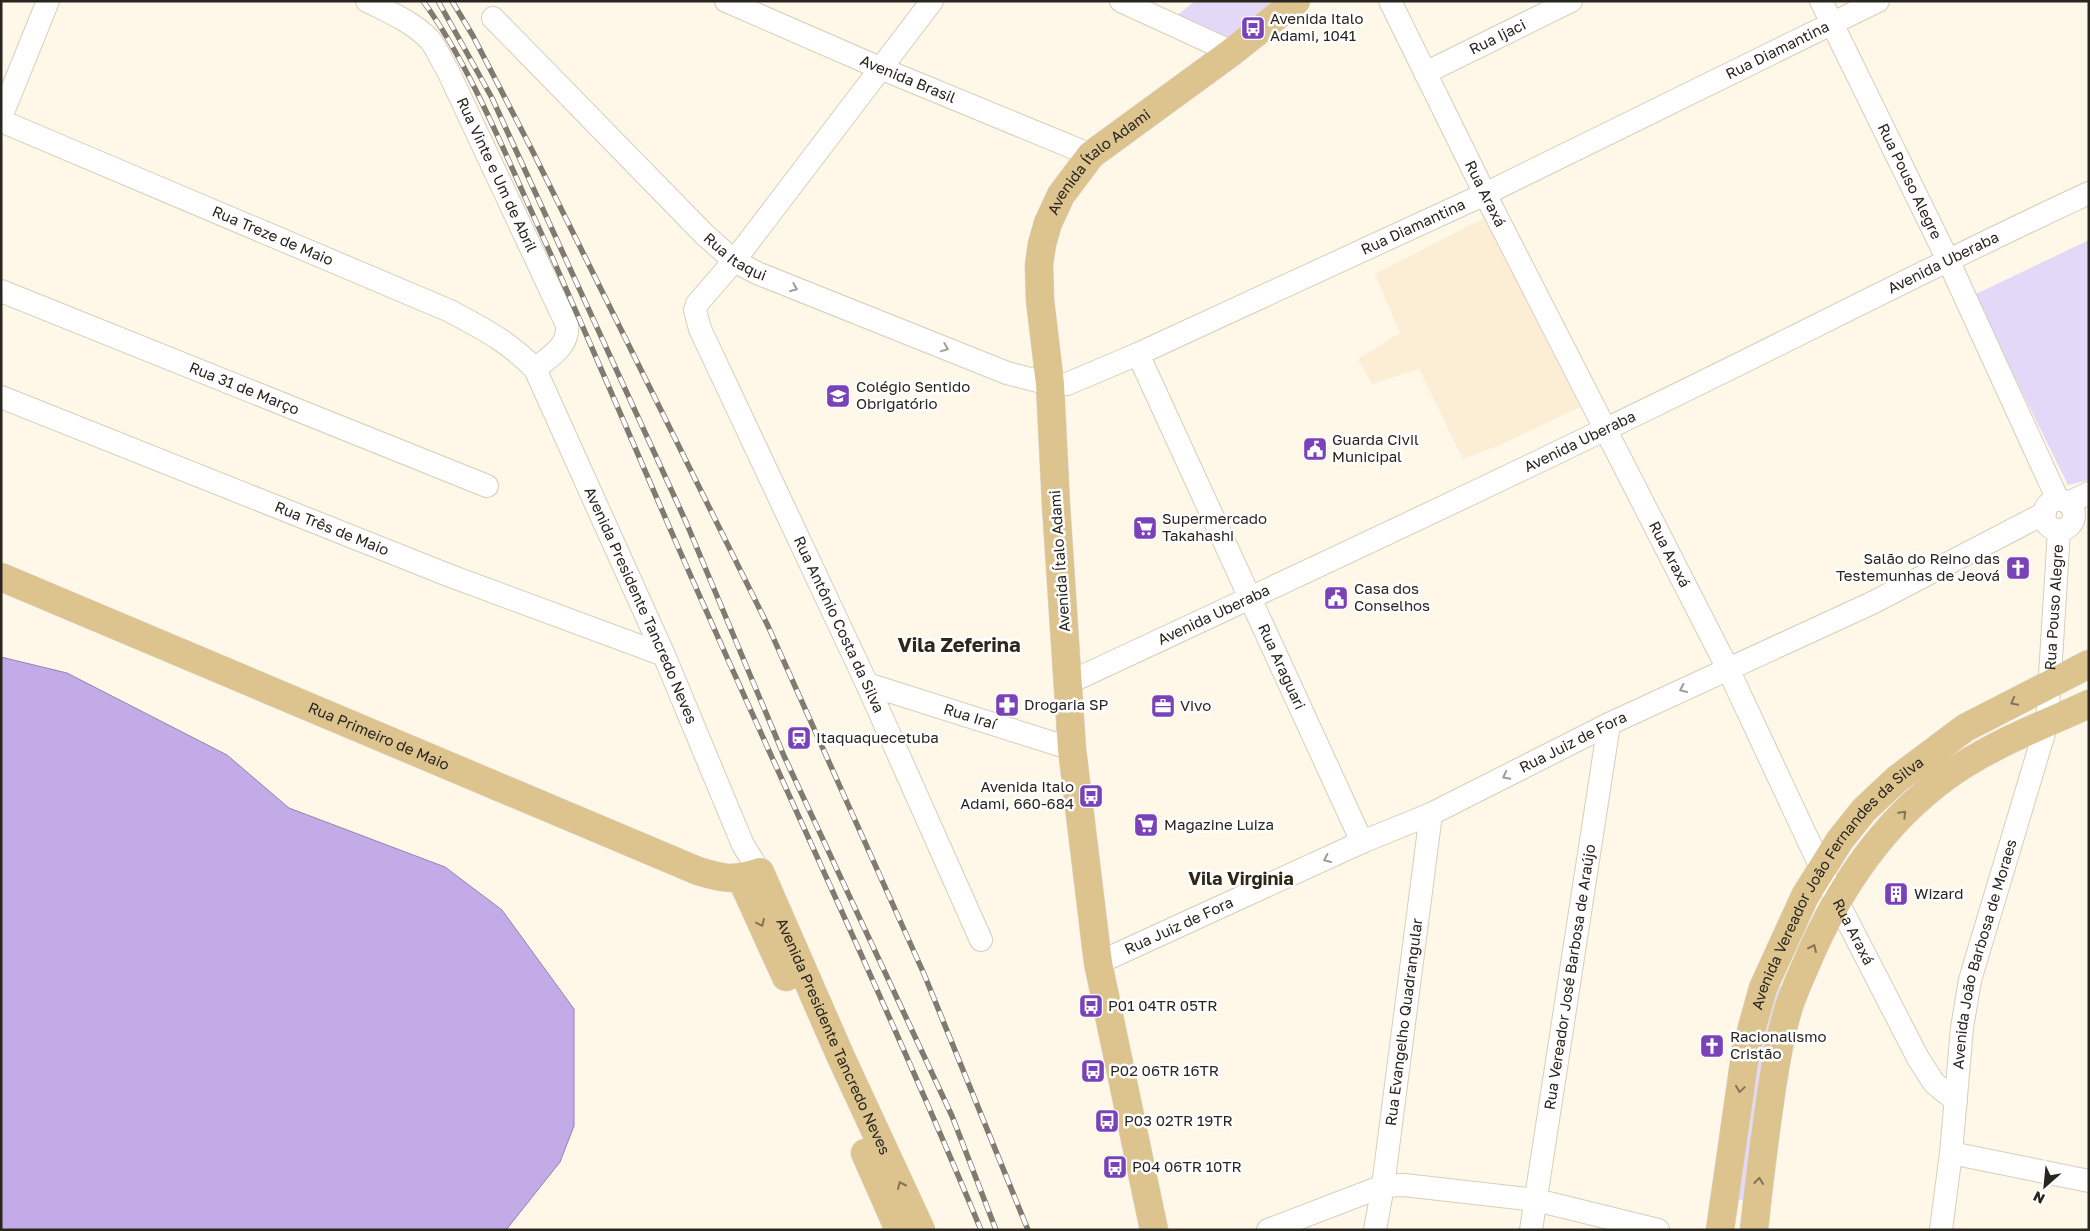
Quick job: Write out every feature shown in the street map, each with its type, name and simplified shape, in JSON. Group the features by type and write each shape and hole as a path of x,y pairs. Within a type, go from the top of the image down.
{"main road":[{"name":"Avenida Ítalo Adami","path":"1154,1230 1098,963 1072,749 1050,384 1040,300 1039,265 1048,222 1061,195 1090,155 1232,52 1296,1"},
{"name":"Rua Primeiro de Maio","path":"1,577 698,871 719,878 750,875"},
{"name":"Avenida Vereador João Fernandes da Silva","path":"1720,1230 1746,1049 1763,988 1805,896 1846,832 1864,810 1897,779 1965,728 2089,664"},
{"name":"Avenida Vereador João Fernandes da Silva","path":"1754,1230 1764,1140 1780,1037 1798,984 1836,899 1860,863 1888,829 1946,776 1998,746 2089,704"},
{"name":"Avenida Presidente Tancredo Neves","path":"750,875 844,1103 899,1230"},
{"name":"Avenida Presidente Tancredo Neves","path":"750,875 840,1055 921,1230"}],"street":[{"path":"1,117 48,1"},
{"name":"Rua Vinte e Um de Abril","path":"367,1 392,13 416,28 431,42 448,70 567,325 568,333 564,344 535,368"},
{"name":"Avenida Brasil","path":"726,1 880,68 1090,155"},
{"path":"734,261 932,1"},
{"path":"1121,1 1232,52"},
{"name":"Rua Araxá","path":"1390,1 1485,194 1728,668 1836,899 1918,1058 1934,1083 1956,1101"},
{"name":"Rua Ijaci","path":"1425,73 1570,1"},
{"name":"Rua Pouso Alegre","path":"1821,1 1948,260 2057,505 2074,510 2074,520 2069,527 2059,530 2051,682"},
{"name":"Rua Diamantina","path":"1050,384 1067,384 1138,354 1485,194 1878,1"},
{"name":"Rua Itaqui","path":"493,18 705,235 734,261 757,273 1007,373 1050,384"},
{"name":"Rua Treze de Maio","path":"1,121 450,311 496,336 517,350 535,368"},
{"name":"Avenida Uberaba","path":"1068,682 1374,541 2089,193"},
{"name":"Rua Antônio Costa da Silva","path":"734,261 699,299 695,310 700,329 867,684 981,940"},
{"name":"Rua 31 de Março","path":"1,291 487,486"},
{"name":"Rua Araguari","path":"1138,354 1362,842"},
{"name":"Avenida Presidente Tancredo Neves","path":"535,368 664,655 743,846 750,875"},
{"name":"Rua Três de Maio","path":"1,397 448,575 664,655"},
{"name":"Rua Juiz de Fora","path":"1098,963 1362,842 1431,814 1609,724 1872,603 2057,505 2089,493"},
{"name":"Avenida João Barbosa de Moraes","path":"1941,1230 1951,1153 1962,1028 1970,980 2047,723 2051,682"},
{"name":"Rua Iraí","path":"867,684 1072,749"},
{"name":"Rua Vereador José Barbosa de Araújo","path":"1531,1230 1609,724"},
{"name":"Rua Evangelho Quadrangular","path":"1375,1230 1383,1186 1431,814"},
{"path":"1951,1153 2089,1181"},
{"path":"1268,1230 1383,1186 1404,1186 1536,1200 1658,1230"}],"shaded area":[{"path":"1195,1 1283,1 1232,42 1175,17"},
{"path":"1484,218 1580,407 1502,444 1463,459 1419,369 1372,384 1358,359 1400,333 1375,274"},
{"path":"2089,240 2089,480 2068,485 1974,295"},
{"path":"1,657 67,673 227,755 289,808 445,867 502,910 574,1009 574,1126 560,1162 506,1230 1,1230"},
{"path":"1782,986 1743,1200 1734,1199 1771,988"}],"railway":[{"path":"423,1 439,24 468,74 506,154 704,606 904,1050 981,1230"},
{"path":"438,1 492,98 686,522 784,756 952,1116 996,1230"},
{"path":"452,1 473,36 532,150 768,626 924,974 1028,1230"}],"place":[{"name":"Avenida Italo Adami, 1041","path":"1253,28"},
{"name":"Colégio Sentido Obrigatório","path":"838,396"},
{"name":"Guarda Civil Municipal","path":"1315,449"},
{"name":"Supermercado Takahashi","path":"1145,528"},
{"name":"Salão do Reino das Testemunhas de Jeová","path":"2018,568"},
{"name":"Casa dos Conselhos","path":"1336,598"},
{"name":"Drogaria SP","path":"1007,705"},
{"name":"Vivo","path":"1163,706"},
{"name":"Itaquaquecetuba","path":"799,738"},
{"name":"Avenida Italo Adami, 660-684","path":"1091,796"},
{"name":"Magazine Luiza","path":"1146,825"},
{"name":"Wizard","path":"1896,894"},
{"name":"P01 04TR 05TR","path":"1091,1006"},
{"name":"Racionalismo Cristão","path":"1712,1046"},
{"name":"P02 06TR 16TR","path":"1093,1071"},
{"name":"P03 02TR 19TR","path":"1107,1121"},
{"name":"P04 06TR 10TR","path":"1115,1167"}],"district":[{"name":"Vila Zeferina","path":"959,645"},
{"name":"Vila Virginia","path":"1241,879"}]}
